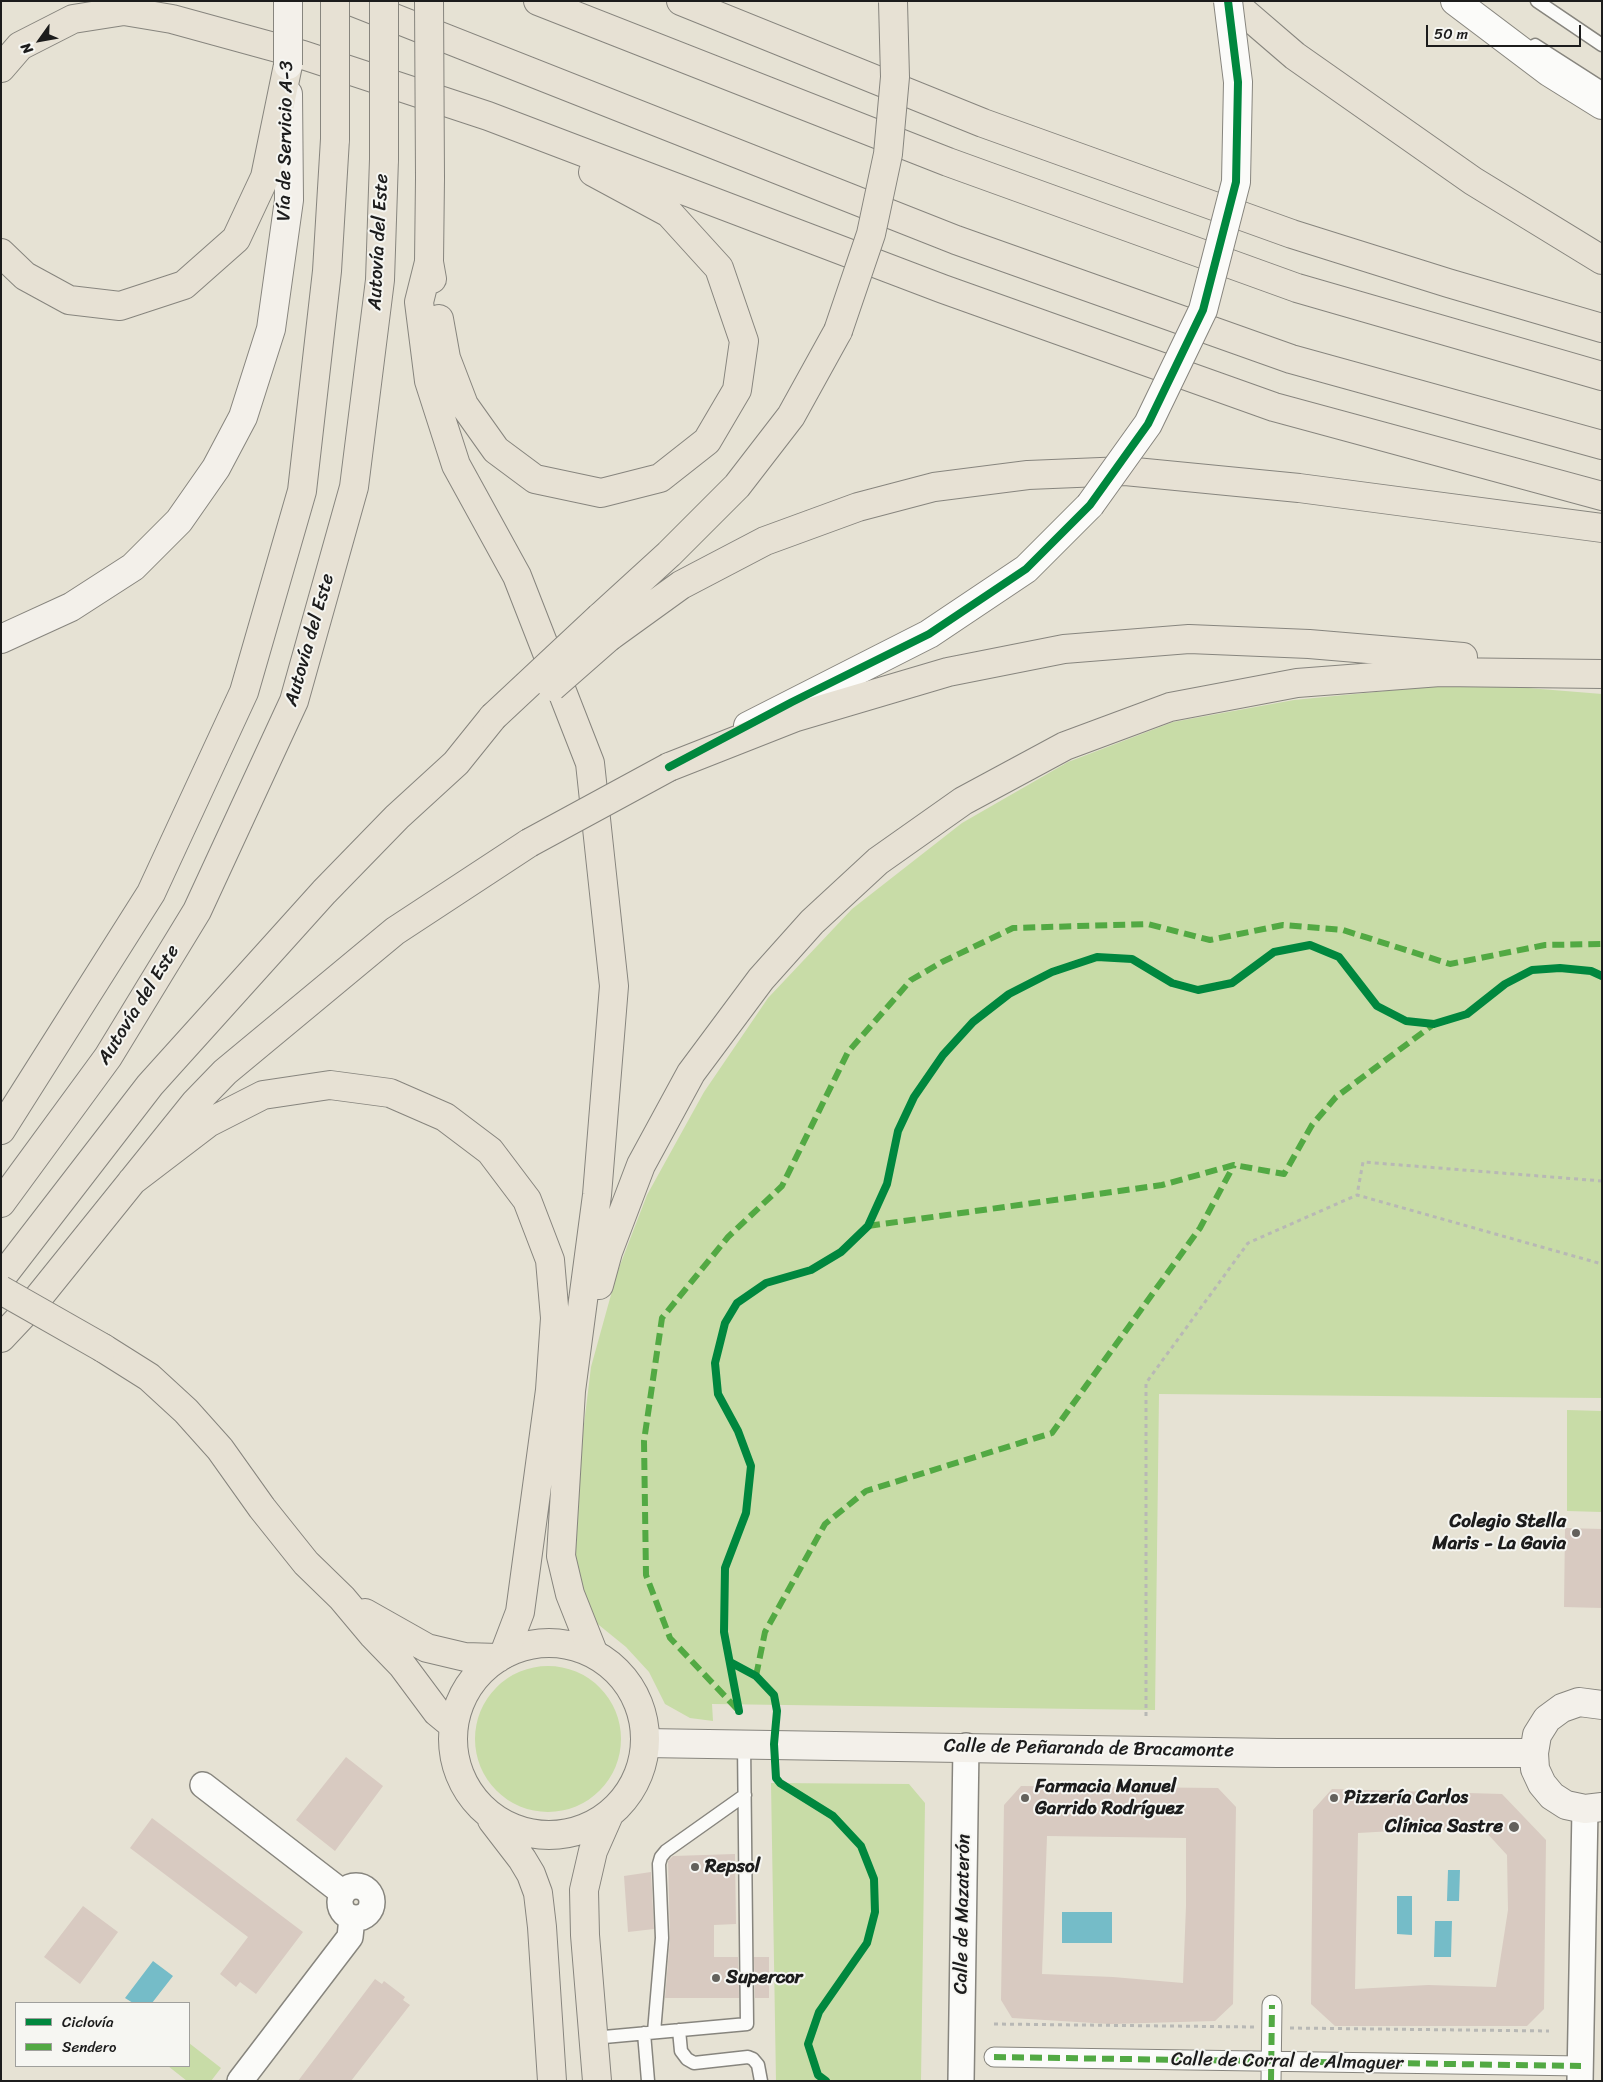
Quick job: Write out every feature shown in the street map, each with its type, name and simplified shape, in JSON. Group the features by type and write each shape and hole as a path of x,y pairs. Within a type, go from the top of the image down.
{"main road":[{"path":"174,1 296,60"},
{"name":"Vía de Servicio A-3","path":"1,639 71,608 133,567 179,521 216,468 243,417 271,329 289,200 296,60 288,1"},
{"path":"1,1130 151,893 244,692 302,491 327,271 335,139 335,1"},
{"path":"351,1 956,240 1291,359 1602,445"},
{"name":"Autovía del Este","path":"1,1203 108,1057 197,911 294,701 354,487 380,280 384,159 384,1"},
{"path":"429,1 429,262 446,358 464,405 496,450 535,480 601,494 660,478 708,441 736,390 744,340 719,268 669,212 488,116"},
{"path":"538,1 948,162 1296,288 1602,376"},
{"path":"681,1 983,123 1292,234 1602,328"},
{"path":"1230,1 1295,56 1472,181 1602,260"},
{"path":"1,1278 150,1085 324,892 397,817 604,627 668,554 737,486 791,416 838,331 871,234 888,154 895,77 893,2"},
{"path":"1,68 20,46 73,19 124,11 172,19 296,60 488,116 942,290 1274,406 1602,496"},
{"path":"1,253 25,276 69,300 120,306 184,285 236,239 265,177 296,60"},
{"path":"429,262 419,302 429,381 456,465 517,576 590,763 614,986 597,1195 571,1391 561,1556 570,1594 593,1652"},
{"path":"604,627 765,540 858,507 934,487 1028,475 1125,471 1299,488 1602,528"},
{"path":"1,1338 34,1303 196,1102 225,1072 394,932 529,843 669,767 796,717 948,672 1064,649 1189,639 1300,643 1602,669"},
{"path":"571,1391 608,1252 641,1165 691,1073 761,979 812,922 878,861 963,801 1065,746 1170,707 1297,683 1392,675 1440,672 1602,674"},
{"path":"132,1181 208,1123 263,1095 330,1085 390,1093 444,1118 490,1151 527,1200 550,1260 555,1318 550,1390 520,1612 501,1656"},
{"path":"1,1290 103,1348 148,1377 186,1411 220,1450 262,1508 306,1563 342,1598 373,1635 402,1665 437,1712 454,1726"},
{"path":"342,1598 427,1648 465,1657 501,1656"},
{"path":"488,1815 508,1828 534,1835 560,1836 584,1830 608,1816 630,1791 640,1767 645,1743 640,1708 624,1677 593,1652 564,1641 536,1641 501,1656 481,1673 466,1692 454,1726 455,1765 474,1800 522,1859 531,1874 538,1893 543,1932 552,2081"},
{"path":"1593,1808 1566,1805 1552,1796 1538,1777 1535,1769 1534,1753 1537,1735 1547,1719 1562,1708 1579,1702 1602,1705"},
{"name":"Calle de Peñaranda de Bracamonte","path":"645,1743 966,1746 1277,1753 1534,1753"},
{"path":"597,2081 585,1935 584,1890 594,1851 608,1816"}],"street":[{"path":"669,767 792,702 929,634 1026,569 1090,505 1148,424 1203,310 1236,182 1238,82 1230,1"},
{"path":"1455,1 1549,72 1602,105"},
{"name":"Calle de Mazaterón","path":"961,2081 966,1746"},
{"path":"203,1785 343,1892 358,1886 363,1887 371,1895 372,1905 367,1915 363,1918 352,1918 350,1937 240,2081"},
{"path":"1580,2073 1593,1808"},
{"path":"1271,2081 1272,2004"},
{"name":"Calle de Corral de Almaguer","path":"994,2057 1272,2062 1580,2073"}],"lane":[{"path":"1469,1 1602,88"},
{"path":"1537,1 1602,45"},
{"path":"593,2038 747,2024 744,1743"},
{"path":"648,2081 649,2033 662,1938 659,1864 661,1857 666,1851 745,1795"},
{"path":"679,2030 681,2051 687,2060 694,2063 748,2057 753,2059 758,2065 761,2081"}],"path":[{"path":"1356,1195 1362,1162 1602,1181"},
{"path":"1146,1716 1146,1384 1248,1243 1356,1195 1602,1264"}],"green space":[{"path":"1467,683 1602,694 1602,1398 1159,1394 1155,1710 712,1704 713,1721 690,1718 665,1704 649,1672 626,1647 594,1621 568,1554 591,1367 617,1273 647,1195 704,1092 768,998 852,909 962,823 1068,762 1173,722 1294,700"},
{"path":"1567,1410 1602,1411 1602,1512 1567,1511"},
{"path":"548,1666 576,1671 600,1687 616,1711 621,1739 616,1767 600,1791 576,1807 548,1812 520,1807 496,1791 480,1767 475,1739 480,1711 496,1687 520,1671"},
{"path":"771,1783 909,1784 925,1803 921,2081 776,2081"},
{"path":"190,2044 221,2068 211,2081 187,2081 169,2067 190,2067"}],"water":[{"path":"1448,1870 1460,1870 1459,1901 1447,1901"},
{"path":"1397,1896 1412,1896 1412,1935 1397,1934"},
{"path":"1062,1912 1112,1912 1112,1943 1062,1943"},
{"path":"1435,1921 1452,1921 1451,1957 1434,1957"},
{"path":"153,1961 173,1976 153,2002 131,2002 125,1998"}],"building":[{"path":"1565,1528 1602,1529 1602,1608 1564,1607"},
{"path":"346,1757 383,1786 335,1851 296,1820"},
{"path":"1021,1786 1218,1788 1236,1807 1233,2004 1215,2021 1110,2024 1012,2018 1001,2000 1004,1805","holes":["1047,1836 1186,1838 1183,1983 1113,1977 1042,1974"]},
{"path":"1332,1789 1502,1794 1546,1840 1544,2009 1527,2026 1335,2026 1311,2004 1313,1810","holes":["1429,1829 1485,1831 1507,1855 1508,1910 1496,1987 1428,1985 1355,1989 1358,1833"]},
{"path":"152,1818 303,1932 256,1994 240,1982 236,1987 220,1974 248,1937 130,1848"},
{"path":"735,1854 736,1924 714,1925 714,1957 738,1957 739,1998 665,1998 670,1938 668,1861 673,1856"},
{"path":"651,1872 654,1929 628,1932 624,1876"},
{"path":"83,1906 118,1932 80,1984 44,1957"},
{"path":"754,1957 769,1957 769,1998 755,1998"},
{"path":"375,1979 382,1984 384,1981 405,1997 403,2000 410,2005 351,2081 298,2081"}],"marked path":[{"path":"737,1709 670,1638 646,1575 644,1441 662,1318 728,1237 782,1186 848,1052 911,980 942,962 1013,928 1148,924 1210,940 1283,925 1343,930 1450,964 1545,945 1602,944"},
{"path":"868,1226 1162,1185 1234,1165 1284,1174 1312,1125 1336,1097 1434,1024"},
{"path":"756,1676 765,1632 825,1524 866,1491 1052,1433 1200,1228 1234,1165"},
{"path":"1271,2081 1272,2005"},
{"path":"994,2057 1581,2066"}],"cycle path":[{"path":"669,767 792,702 929,634 1026,569 1090,505 1148,424 1203,310 1236,182 1238,82 1228,1"},
{"path":"739,1711 724,1632 725,1568 746,1513 751,1466 738,1431 718,1394 715,1363 725,1323 737,1303 766,1283 811,1270 841,1252 868,1226 887,1184 898,1131 914,1097 943,1055 973,1022 1009,994 1052,972 1097,957 1132,959 1172,983 1198,990 1232,983 1274,952 1310,945 1339,957 1377,1006 1406,1021 1434,1024 1467,1014 1505,984 1532,970 1560,968 1591,971 1602,976"},
{"path":"730,1662 756,1676 774,1695 777,1711 774,1744 776,1778 780,1783 833,1816 861,1846 874,1879 875,1912 867,1943 819,2012 808,2044 818,2075 826,2081"}],"place":[{"name":"Colegio Stella Maris - La Gavia","path":"1576,1533"},
{"name":"Farmacia Manuel Garrido Rodríguez","path":"1025,1798"},
{"name":"Pizzería Carlos","path":"1334,1798"},
{"name":"Clínica Sastre","path":"1514,1827"},
{"name":"Repsol","path":"695,1867"},
{"name":"Supercor","path":"716,1978"}]}
